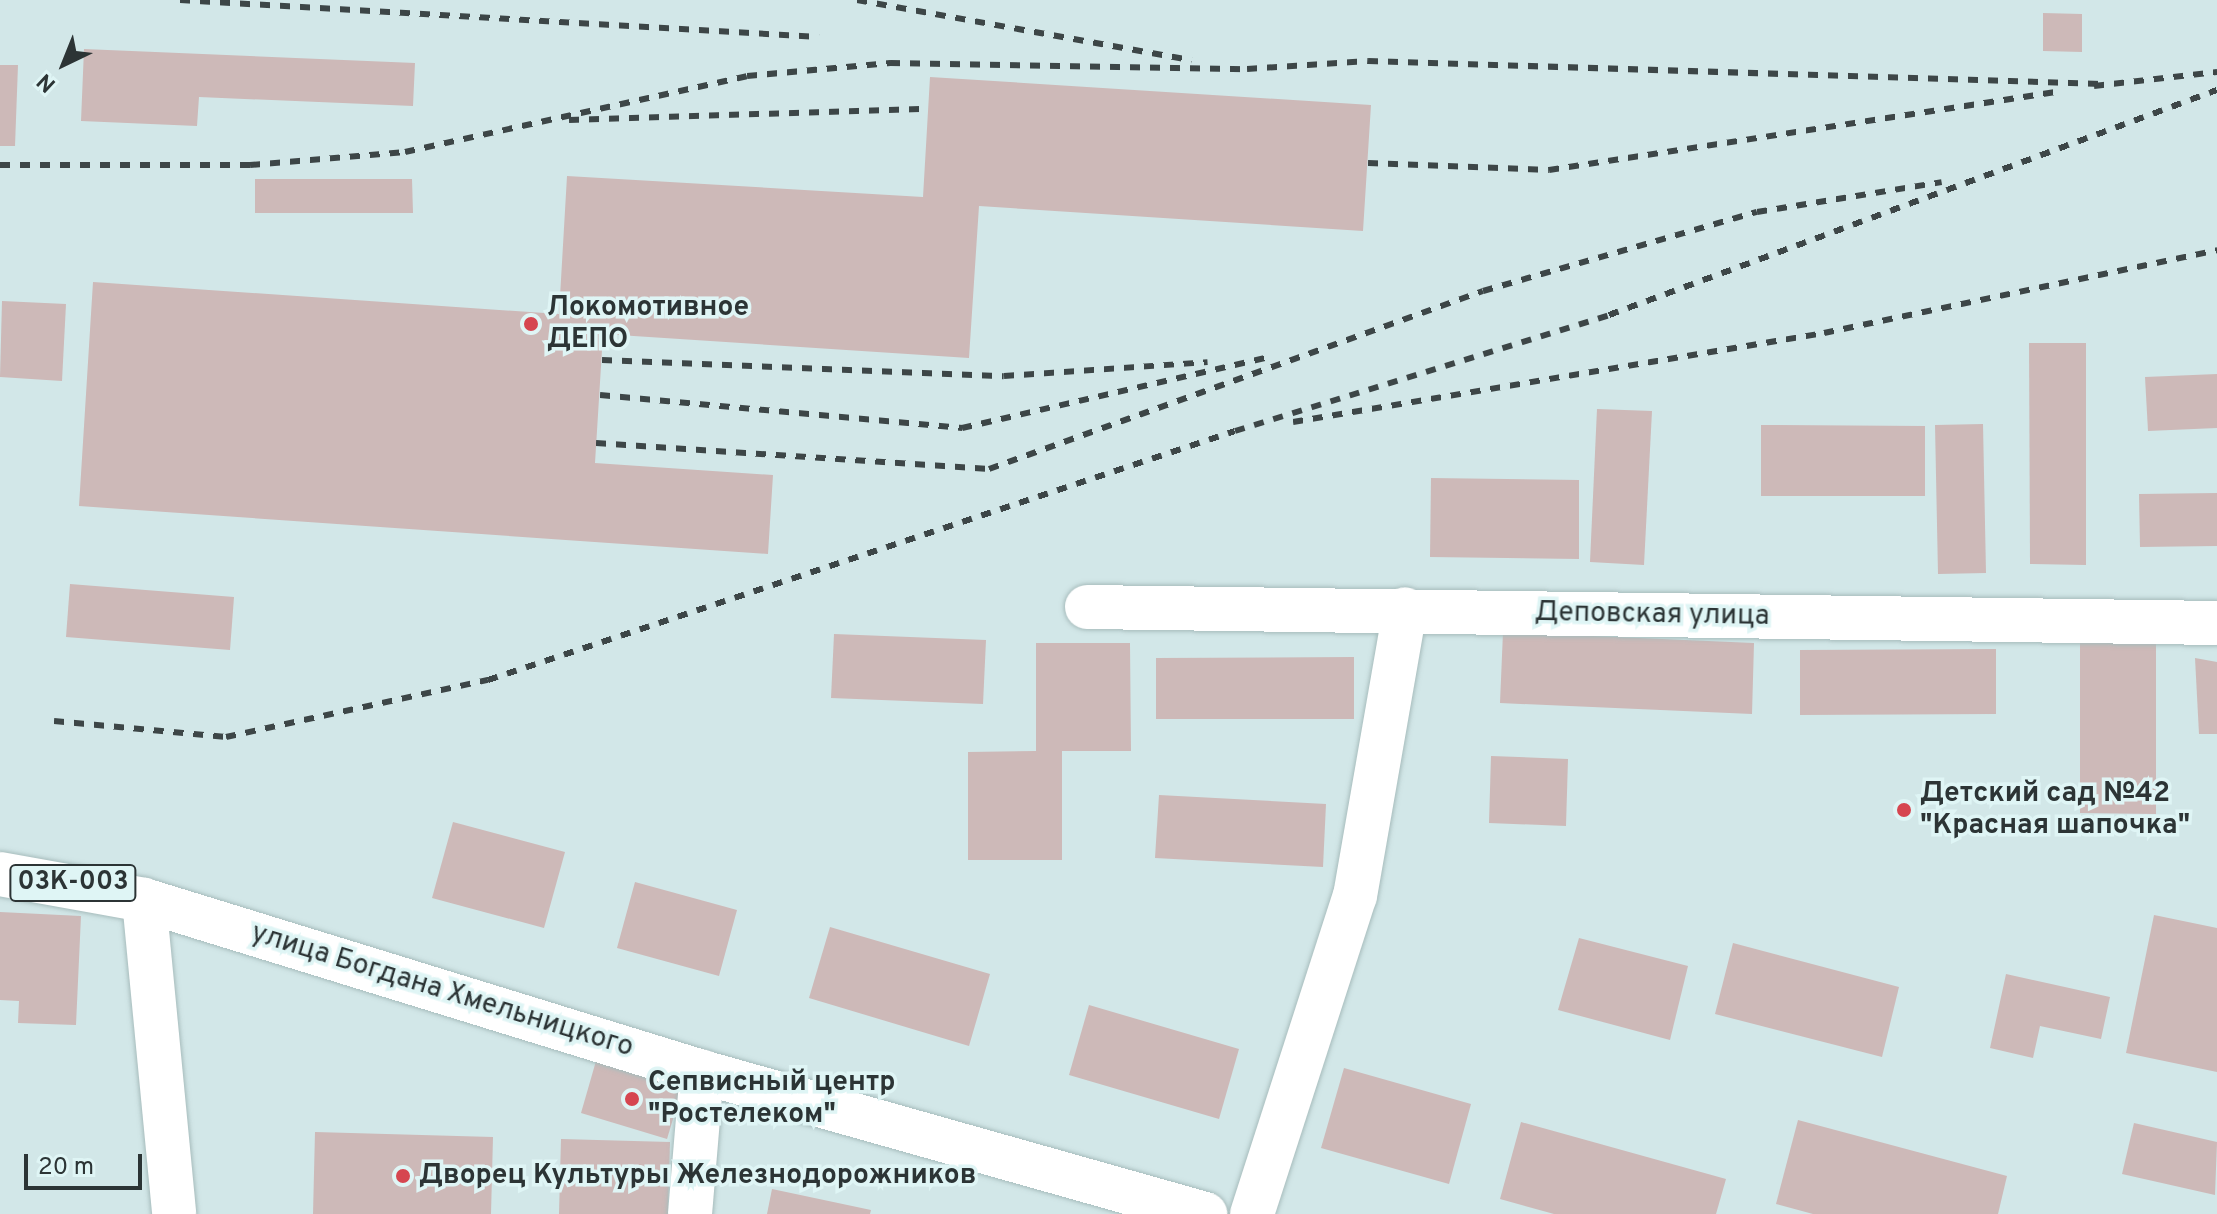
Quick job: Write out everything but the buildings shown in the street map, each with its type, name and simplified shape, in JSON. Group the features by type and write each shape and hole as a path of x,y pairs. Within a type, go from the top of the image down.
{"street":[{"name":"Деповская улица","path":"1087,607 1405,609 2217,623"},
{"path":"1252,1214 1355,896 1405,609"},
{"name":"улица Богдана Хмельницкого","path":"0,874 144,900 702,1072 1205,1214"},
{"path":"144,900 174,1214"},
{"path":"690,1214 702,1072"}],"railway":[{"path":"180,0 819,37"},
{"path":"857,0 1192,60"},
{"path":"0,165 250,165 405,152 747,76 890,63 1247,69 1368,61 2102,84"},
{"path":"2094,86 2217,72"},
{"path":"54,721 226,737 488,680 1235,431 1609,315 2217,90"},
{"path":"1368,163 1549,170 2062,91"},
{"path":"569,120 928,109"},
{"path":"596,443 989,469 1483,291 1757,212 1942,182"},
{"path":"1293,422 1824,333 2217,250"},
{"path":"600,395 962,428 1273,356"},
{"path":"602,360 1004,376 1208,362"}],"place":[{"name":"Локомотивное ДЕПО","path":"531,324"},
{"name":"Детский сад №42 \"Красная шапочка\"","path":"1904,810"},
{"name":"Сепвисный центр \"Ростелеком\"","path":"632,1099"},
{"name":"Дворец Культуры Железнодорожников","path":"403,1176"}]}
